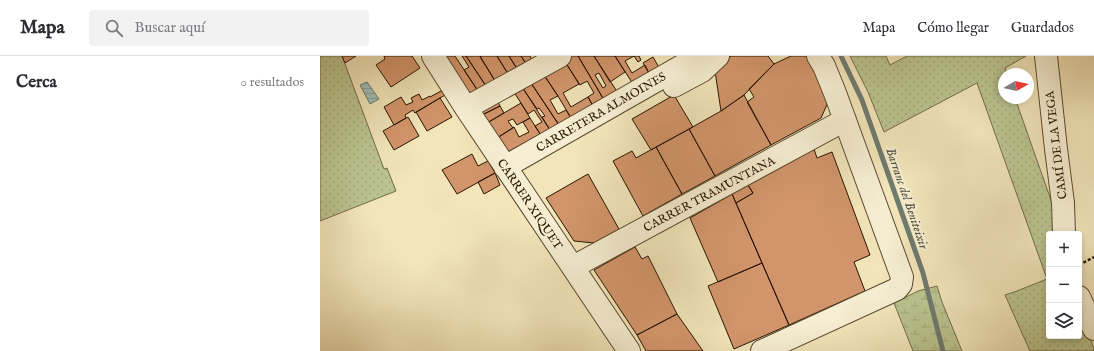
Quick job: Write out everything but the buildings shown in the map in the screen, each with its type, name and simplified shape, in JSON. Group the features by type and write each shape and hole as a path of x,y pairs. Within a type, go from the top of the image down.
{"street":[{"name":"CARRER XIQUET","path":"433,56 505,167 629,351"},
{"path":"466,108 560,56"},
{"name":"CARRETERA ALMOINES","path":"505,167 687,63 695,56"},
{"path":"551,140 567,146 702,71 718,56"},
{"path":"762,351 897,289 901,284 902,277 845,120 824,66 818,56"},
{"name":"CAMÍ DE LA VEGA","path":"1046,56 1063,203 1064,231"},
{"name":"CARRER TRAMUNTANA","path":"573,267 845,120"},
{"path":"1082,303 1094,329"}],"path":[{"path":"1082,263 1094,257"}],"green space":[{"path":"320,56 342,56 384,169 387,168 396,191 320,221"},
{"path":"850,56 886,56 890,65 907,56 1026,56 1005,68 998,68 998,104 1017,104 1058,220 1058,231 1046,231 1046,276 977,83 884,132 868,92"},
{"path":"1046,279 1046,339 1082,339 1082,320 1094,351 1030,351 1005,295"},
{"path":"937,286 962,351 913,351 894,303 918,291"}],"water":[{"path":"367,82 379,99 370,104 360,85"}],"waterway":[{"name":"Barranc del Beniteixir","path":"841,56 862,100 923,273 943,351"}]}
